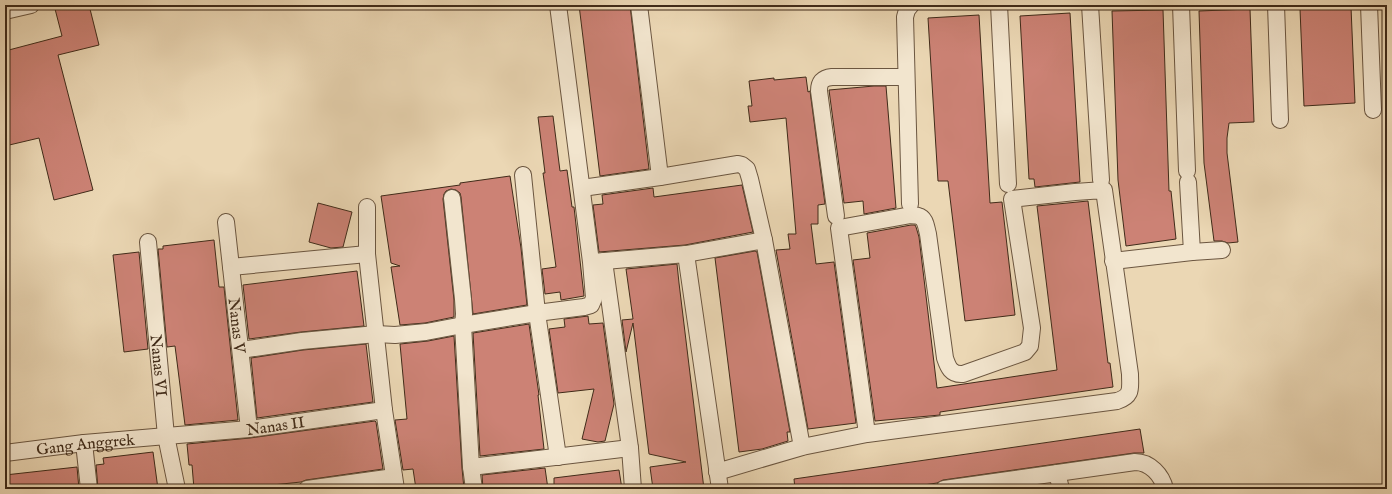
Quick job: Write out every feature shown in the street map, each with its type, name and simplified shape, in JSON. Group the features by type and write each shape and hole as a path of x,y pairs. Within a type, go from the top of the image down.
{"street":[{"path":"5,11 31,5"},
{"path":"558,5 582,188 598,261 630,448 633,489"},
{"path":"639,5 660,177"},
{"path":"910,204 905,17 907,10 911,5"},
{"path":"998,5 1008,184"},
{"path":"1090,5 1102,180"},
{"path":"1181,5 1192,252"},
{"path":"1276,5 1280,120"},
{"path":"1369,5 1373,110"},
{"path":"836,216 819,85 826,78 832,77 906,77"},
{"path":"582,188 738,164 747,169 749,172 764,240 802,447"},
{"path":"523,175 537,313 558,457"},
{"path":"717,472 802,447 867,434 1124,399 1130,390 1130,374 1104,190 1012,200 1032,328 1030,346 1025,352 963,374 956,374 950,369 945,358 928,234 924,220 919,216 911,215 839,228 867,434"},
{"path":"452,198 463,298 463,325 471,467 474,489"},
{"path":"307,489 395,483 384,410 367,254 367,207"},
{"name":"Nanas V","path":"226,222 249,429"},
{"path":"598,261 686,254 764,240"},
{"name":"Nanas VI","path":"148,242 166,436 177,489"},
{"path":"1113,261 1222,250"},
{"path":"231,267 367,254"},
{"path":"686,254 720,489"},
{"path":"241,350 302,341 376,334 395,335 426,332 537,313 584,307 591,305 594,298 598,261"},
{"name":"Nanas II","path":"166,436 249,429 384,410"},
{"name":"Gang Anggrek","path":"5,453 84,443 166,436"},
{"path":"84,443 89,489"},
{"path":"471,467 630,448"},
{"path":"944,489 966,488 1134,462 1141,462 1145,464 1159,475 1165,486"},
{"path":"1057,473 1061,489"}],"building":[{"path":"54,5 89,5 99,45 58,55 93,190 54,200 39,138 5,146 5,51 62,36"},
{"path":"579,5 630,5 649,169 600,176"},
{"path":"1351,7 1355,103 1304,106 1300,9"},
{"path":"1250,9 1254,122 1229,123 1227,153 1238,242 1228,243 1214,241 1204,163 1199,11"},
{"path":"1163,10 1169,191 1171,191 1176,239 1126,246 1118,180 1112,11"},
{"path":"1070,13 1080,182 1035,187 1034,179 1029,179 1020,16"},
{"path":"979,15 990,203 1002,202 1015,315 965,321 948,181 938,181 928,18"},
{"path":"806,77 808,92 810,91 825,204 818,205 818,224 811,224 816,264 834,262 856,423 808,429 776,250 790,249 788,234 796,234 786,118 750,122 748,106 752,106 749,81 774,78 774,80"},
{"path":"886,86 896,208 864,214 863,201 844,203 829,90"},
{"path":"553,116 560,171 567,170 572,207 574,207 584,296 561,300 560,292 545,294 542,269 556,267 543,173 545,173 538,117"},
{"path":"510,176 521,248 527,305 473,314 461,197 460,193 451,189 446,191 443,199 454,300 454,317 425,323 400,325 391,267 400,266 391,263 381,196 460,185 460,183"},
{"path":"742,185 753,232 685,245 599,252 593,205 603,204 602,195 653,188 654,197"},
{"path":"1088,201 1108,363 1110,363 1113,387 940,412 940,415 875,421 853,260 870,258 867,233 911,225 915,225 916,227 919,237 937,388 1057,370 1037,206"},
{"path":"318,203 352,212 343,247 331,248 309,242"},
{"path":"214,240 219,287 224,287 238,420 185,425 175,346 167,347 158,249 163,249 163,246"},
{"path":"755,251 757,252 790,432 787,432 788,441 762,449 739,452 715,258"},
{"path":"139,252 148,349 124,352 113,255"},
{"path":"677,264 704,489 653,489 650,467 686,462 649,454 633,323 626,352 622,320 633,319 626,269"},
{"path":"357,271 364,326 249,339 243,285"},
{"path":"588,316 589,324 603,323 614,404 605,441 598,442 582,439 594,389 558,393 549,329 565,327 564,319"},
{"path":"529,324 539,395 544,449 480,456 473,333"},
{"path":"454,336 464,489 416,489 413,469 403,470 395,420 407,419 400,344"},
{"path":"366,344 373,402 257,418 251,358 303,350"},
{"path":"375,421 383,469 301,482 234,489 194,489 192,465 189,465 187,444 250,438"},
{"path":"1140,429 1144,453 1134,453 943,480 937,483 897,489 795,489 794,479"},
{"path":"153,452 158,489 98,489 96,465 104,464 103,458"},
{"path":"77,467 79,489 5,489 5,475"},
{"path":"545,468 548,489 483,489 482,475"},
{"path":"619,470 622,489 554,489 554,478"},
{"path":"1038,485 1039,489 1012,489"}]}
